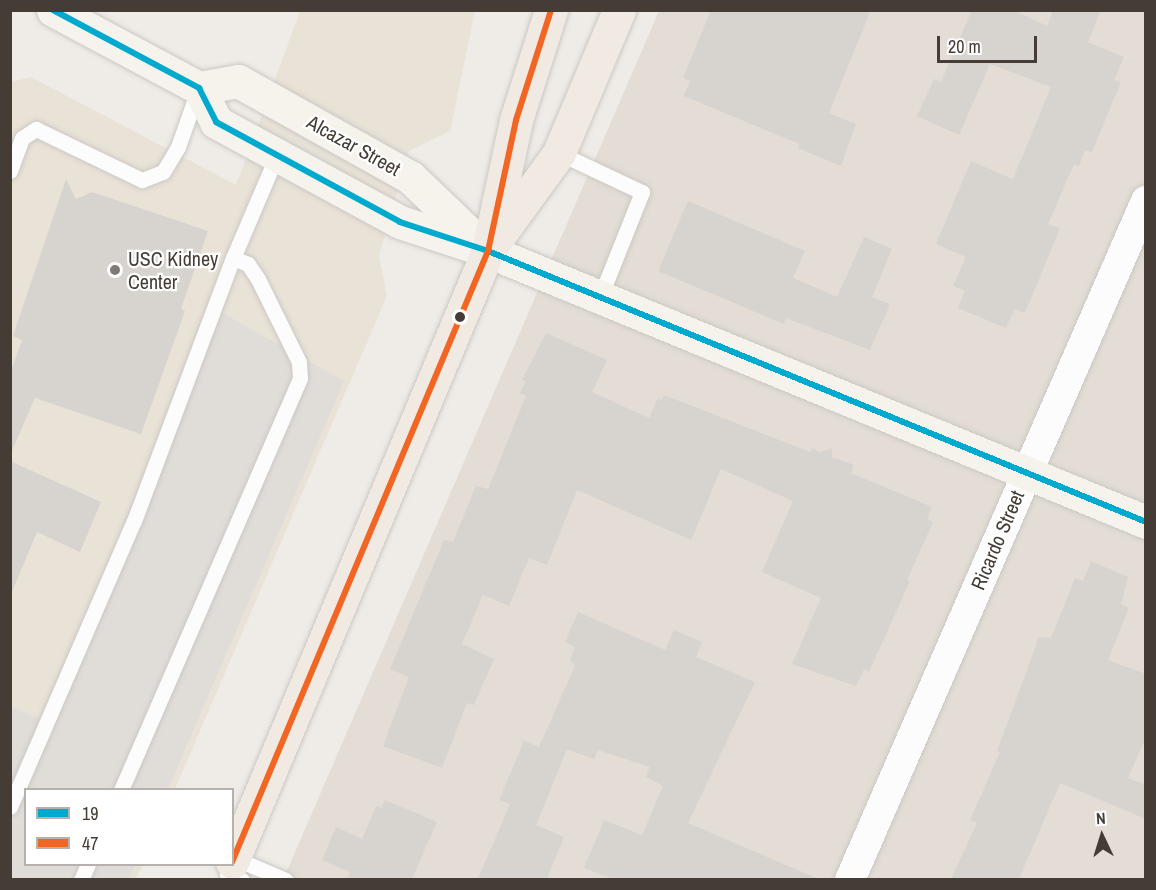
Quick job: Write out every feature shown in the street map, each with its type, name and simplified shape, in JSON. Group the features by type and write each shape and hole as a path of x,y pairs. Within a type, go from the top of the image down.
{"main road":[{"path":"234,864 488,251 516,120 551,10"},
{"path":"488,251 559,153 619,10"}],"street":[{"path":"53,10 199,88"},
{"name":"Alcazar Street","path":"488,251 410,177 237,81 199,88 216,122 276,157 400,222 488,251 1146,522"},
{"name":"Ricardo Street","path":"850,879 1026,472 1144,209"}],"lane":[{"path":"10,171 22,138 36,129 142,180 164,172 178,147 199,88"},
{"path":"559,153 642,192 600,297"},
{"path":"10,807 134,521 233,258 276,157"},
{"path":"121,788 300,378 299,362 258,279 248,264 233,258"},
{"path":"232,869 286,879"}],"shaded area":[{"path":"300,11 475,11 450,131 409,151 379,256 387,296 175,788 24,788 24,866 142,866 136,879 11,880 11,82 31,77 236,185"},
{"path":"659,11 1145,11 1145,879 283,880"},
{"path":"210,306 344,381 168,788 24,788 24,866 135,866 129,879 11,880 11,706 40,719 128,516"}],"building":[{"path":"711,10 871,10 829,113 856,124 841,166 798,148 799,144 684,96 690,81 683,78"},
{"path":"972,10 1013,10 1047,26 1053,10 1101,10 1088,42 1124,57 1114,80 1121,82 1092,152 1085,150 1079,166 1074,164 1048,224 1060,228 1025,313 1015,309 1006,328 958,308 965,291 953,286 966,257 936,244 971,161 1013,179 1051,87 990,64 959,135 917,116 934,79 941,82"},
{"name":"USC Kidney Center","path":"66,179 76,199 92,192 208,231 181,309 185,311 141,434 35,398 10,455 10,374 22,340 13,336"},
{"path":"688,201 805,251 793,278 837,297 864,237 892,249 872,297 890,304 870,350 786,318 784,324 658,271"},
{"path":"546,333 607,360 592,392 649,418 658,398 662,400 664,395 810,452 812,448 820,452 832,448 832,457 854,465 851,473 932,507 927,519 933,522 907,580 910,581 869,672 864,669 856,686 792,664 821,598 762,572 793,501 721,469 691,540 577,490 547,565 529,558 509,606 483,595 462,644 494,659 474,705 467,703 442,768 383,746 409,677 390,669 444,540 453,542 476,486 488,489 526,396 520,393 526,381 522,380"},
{"path":"10,461 101,502 80,552 37,532 11,594"},
{"path":"1091,561 1128,577 1121,604 1129,608 1108,660 1146,674 1146,737 1128,778 1146,785 1146,819 1060,783 1019,879 951,879 977,823 970,820 1000,752 997,751 1039,637 1051,638 1075,578 1083,581"},
{"path":"578,612 665,650 674,630 702,642 696,657 755,682 688,823 819,879 613,879 584,868 604,820 642,835 663,786 646,777 650,767 598,750 594,759 567,749 536,825 564,837 547,879 478,879 510,804 499,800 524,741 539,747 575,666 570,660 575,647 565,642"},
{"path":"385,800 437,822 412,879 347,879 350,872 322,860 336,827 362,839 376,806 381,808"}],"transit line":[{"name":"19","path":"53,10 199,88 216,122 400,222 488,251 1146,522"},
{"name":"47","path":"234,857 488,251 516,120 551,10"}],"place":[{"name":"USC Kidney Center","path":"115,270"}]}
